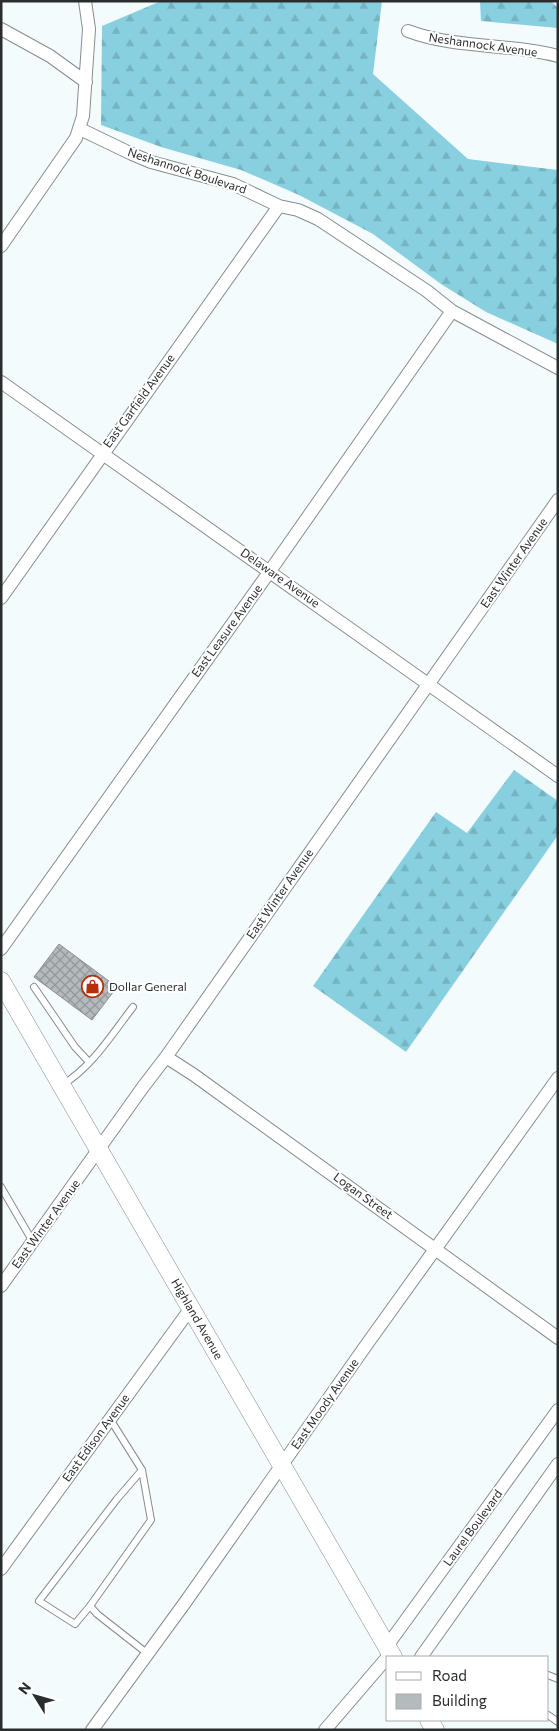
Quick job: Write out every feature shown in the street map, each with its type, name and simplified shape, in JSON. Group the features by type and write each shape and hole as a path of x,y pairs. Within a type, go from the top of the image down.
{"main road":[{"name":"Highland Avenue","path":"1,981 391,1652"}],"street":[{"path":"1,246 76,138 80,129 83,116 89,29 85,1"},
{"path":"1,29 50,56 86,82"},
{"name":"Neshannock Avenue","path":"408,32 438,40 526,49 558,56"},
{"name":"Neshannock Boulevard","path":"80,129 152,162 233,184 279,206 298,210 318,219 427,291 452,311 558,368"},
{"name":"East Garfield Avenue","path":"2,594 279,206"},
{"name":"East Leasure Avenue","path":"1,949 452,311"},
{"name":"Delaware Avenue","path":"1,382 558,776"},
{"name":"East Winter Avenue","path":"1,1286 166,1056 558,500"},
{"name":"Logan Street","path":"166,1056 558,1338"},
{"name":"East Moody Avenue","path":"92,1730 558,1078"},
{"name":"East Edison Avenue","path":"1,1569 191,1308"},
{"name":"Laurel Boulevard","path":"391,1652 558,1410"},
{"path":"422,1656 558,1464"},
{"name":"Laurel Boulevard","path":"324,1730 386,1658"}],"lane":[{"path":"34,987 75,1046 89,1062"},
{"path":"61,1085 72,1079 89,1062 133,1007"},
{"path":"1,1187 33,1242"},
{"path":"110,1419 142,1470 151,1520 75,1624 40,1602 117,1499 142,1470"},
{"path":"90,1606 97,1614 148,1654"}],"green space":[{"path":"161,1 382,1 373,74 468,159 558,170 558,344 486,312 441,284 373,234 299,195 241,170 161,147 101,125 102,26"},
{"path":"480,1 551,1 558,8 558,28 481,21"},
{"path":"514,770 558,801 558,835 406,1052 313,986 436,812 467,833"}],"building":[{"path":"59,944 117,987 92,1020 34,977"}],"place":[{"name":"Dollar General","path":"93,987"}]}
